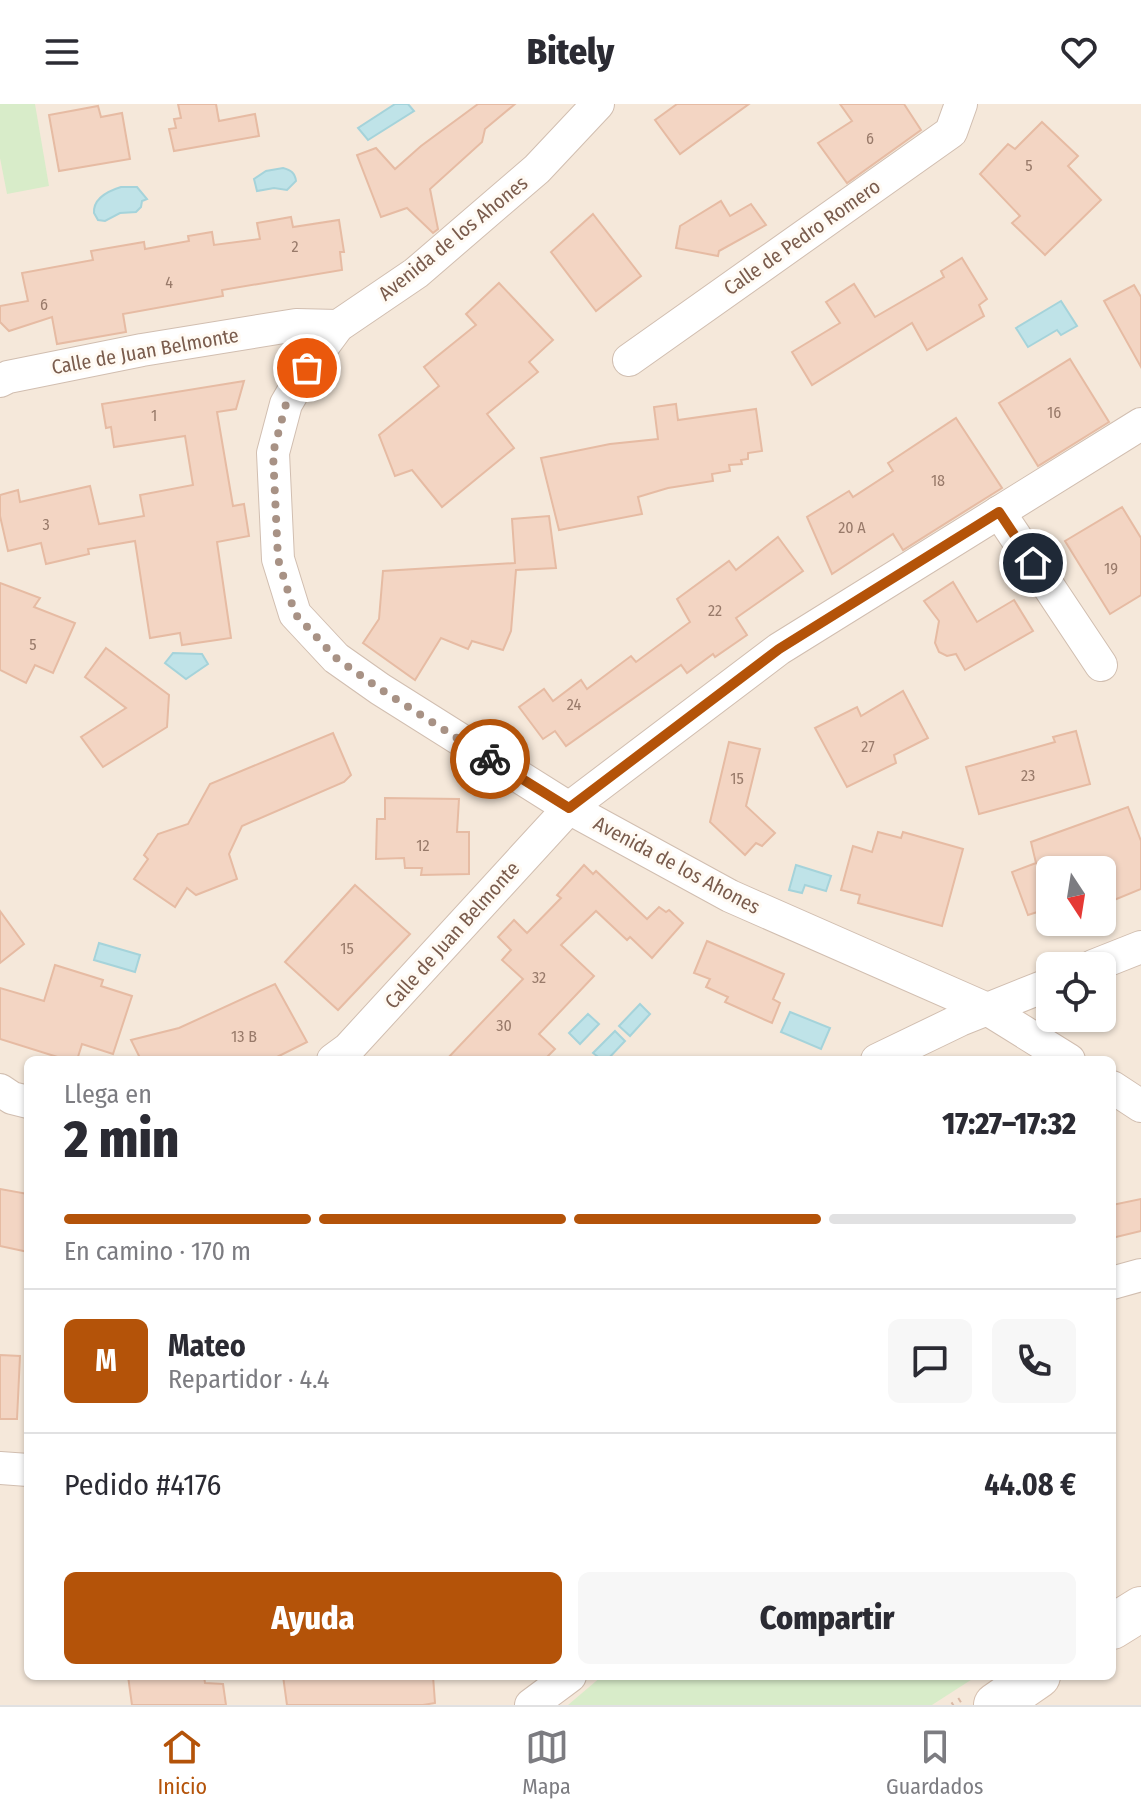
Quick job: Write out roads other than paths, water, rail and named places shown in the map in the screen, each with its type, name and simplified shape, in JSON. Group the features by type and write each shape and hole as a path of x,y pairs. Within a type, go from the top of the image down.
{"street":[{"name":"Avenida de los Ahones","path":"598,104 537,169 416,273 338,326 307,368 286,404 273,453 278,559 295,614 336,658 569,808 730,896 987,1009 1063,1056"},
{"name":"Calle de Pedro Romero","path":"629,360 951,132 961,104"},
{"name":"Calle de Juan Belmonte","path":"0,381 142,350 280,328 338,326"},
{"name":"Calle de Juan Belmonte","path":"338,1056 569,808 779,649 1141,424"},
{"path":"999,512 1101,665"},
{"path":"1116,957 1141,947"},
{"path":"886,1056 1036,990"},
{"path":"0,1090 24,1101"},
{"path":"1116,1090 1141,1106"},
{"path":"1116,1282 1141,1275"},
{"path":"0,1468 24,1470"},
{"path":"1116,1625 1141,1609"},
{"path":"531,1705 565,1680"}],"water":[{"path":"395,104 408,104 414,111 368,140 358,128"},
{"path":"283,168 292,172 296,181 287,190 274,188 257,191 254,179 266,171"},
{"path":"121,187 137,187 147,199 142,201 136,212 120,213 105,221 98,220 94,213 96,203 106,193"},
{"path":"1061,301 1077,326 1061,335 1057,330 1028,347 1016,328"},
{"path":"173,653 202,654 208,664 186,679 165,663"},
{"path":"796,865 831,876 826,891 805,885 802,893 789,890"},
{"path":"99,943 140,955 135,972 94,960"},
{"path":"640,1004 650,1014 630,1036 619,1026"},
{"path":"790,1012 830,1028 821,1049 781,1032"},
{"path":"588,1014 599,1024 580,1044 569,1033"},
{"path":"615,1031 625,1041 611,1056 593,1053"}]}
